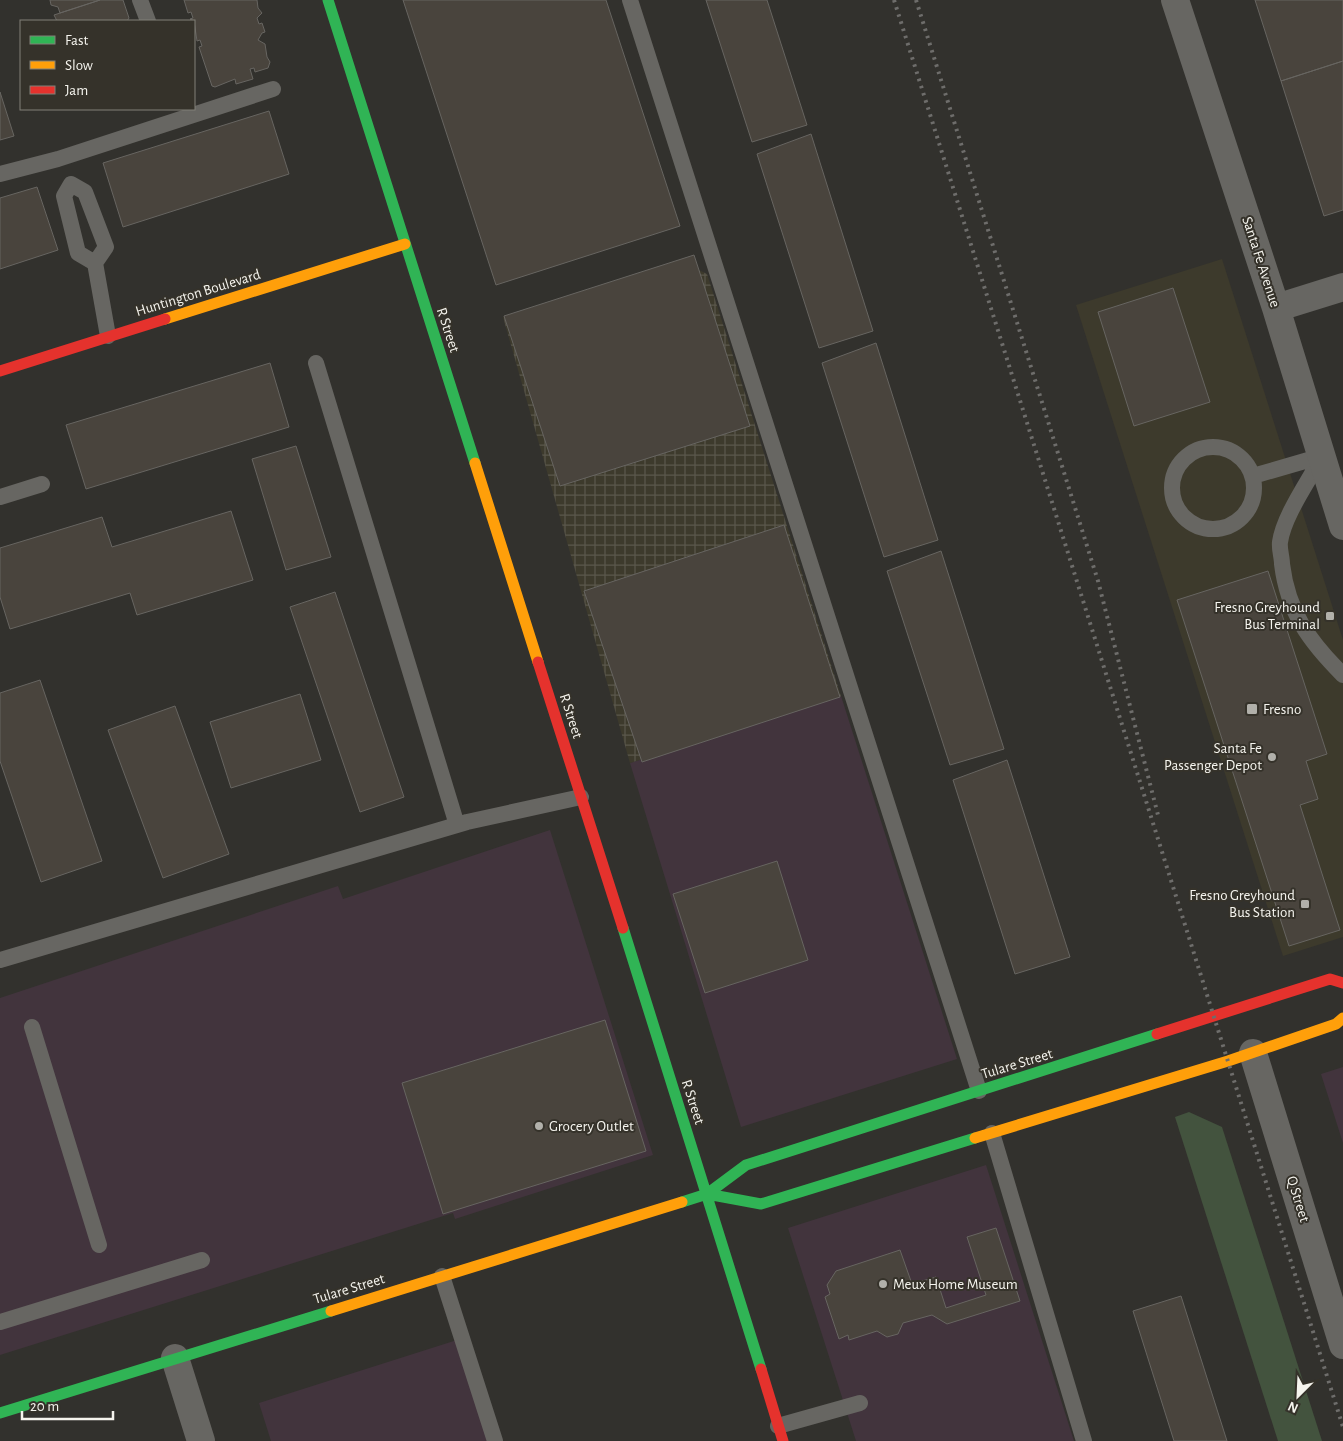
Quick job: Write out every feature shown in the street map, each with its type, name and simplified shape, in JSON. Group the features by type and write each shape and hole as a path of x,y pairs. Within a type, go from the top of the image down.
{"main road":[{"name":"R Street","path":"328,0 707,1194 781,1434"},
{"name":"Huntington Boulevard","path":"0,371 405,244"},
{"name":"Tulare Street","path":"0,1413 707,1194 746,1165 1330,979 1343,982"},
{"name":"Tulare Street","path":"707,1194 761,1204 1253,1053 1336,1024 1343,1018"}],"street":[{"name":"Santa Fe Avenue","path":"1175,0 1276,308 1343,526"},
{"path":"1276,308 1343,288"},
{"name":"Q Street","path":"1253,1053 1343,1345"},
{"path":"174,1358 201,1441"}],"lane":[{"path":"140,0 148,20"},
{"path":"630,0 979,1092"},
{"path":"195,109 273,89"},
{"path":"0,174 63,157 180,113"},
{"path":"63,157 71,184 85,192 106,247 95,263 108,336"},
{"path":"71,184 64,196 78,253 95,263"},
{"path":"316,362 457,825"},
{"path":"1206,447 1220,447 1233,452 1244,460 1253,476 1255,484 1254,498 1249,511 1239,521 1227,528 1214,530 1200,528 1188,521 1179,511 1173,499 1172,485 1175,472 1188,456 1206,447"},
{"path":"1253,476 1322,456"},
{"path":"1322,456 1288,519 1280,542 1284,578 1293,610 1316,648 1343,675"},
{"path":"0,497 42,484"},
{"path":"0,960 457,825 581,797"},
{"path":"32,1027 99,1245"},
{"path":"992,1133 1084,1441"},
{"path":"0,1322 202,1260"},
{"path":"442,1276 495,1441"},
{"path":"781,1434 860,1403"}],"shaded area":[{"path":"1222,259 1343,640 1343,937 1283,956 1076,305"},
{"path":"680,261 707,274 841,696 630,763 503,317"},
{"path":"841,696 957,1059 741,1127 630,763"},
{"path":"550,830 653,1155 455,1219 453,1213 0,1355 0,998 338,886 343,899"},
{"path":"1343,1067 1343,1143 1321,1074"},
{"path":"986,1165 1074,1441 856,1441 788,1228"},
{"path":"457,1340 490,1441 271,1441 259,1403"}],"green space":[{"path":"1189,1112 1222,1127 1322,1441 1278,1441 1175,1117"}],"building":[{"path":"50,0 100,0 60,13 58,7 51,5"},
{"path":"100,0 123,0 129,18 128,20 56,20 54,15"},
{"path":"184,0 257,0 258,8 262,13 257,18 259,24 262,23 265,32 262,33 258,40 265,44 267,57 270,62 268,68 255,72 254,68 250,69 253,79 236,84 235,79 215,87 212,86 199,47 202,46 200,40 197,41 195,20 190,19 193,18 191,12 188,13"},
{"path":"403,0 606,0 680,226 496,285"},
{"path":"706,0 767,0 807,125 752,142"},
{"path":"1255,0 1343,0 1343,61 1281,81"},
{"path":"1343,61 1343,210 1324,216 1281,81"},
{"path":"0,92 14,136 0,140"},
{"path":"269,111 289,174 123,227 103,163"},
{"path":"811,134 873,331 819,348 757,154"},
{"path":"37,187 58,250 0,269 0,198"},
{"path":"694,255 750,426 560,486 504,316"},
{"path":"1173,288 1210,402 1134,426 1098,312"},
{"path":"876,343 938,540 884,557 822,363"},
{"path":"270,363 289,427 86,489 66,425"},
{"path":"296,446 331,557 286,570 252,459"},
{"path":"231,511 253,580 137,615 130,593 10,629 0,597 0,548 102,517 112,547"},
{"path":"784,525 840,697 642,762 584,591"},
{"path":"941,551 1004,749 950,765 887,571"},
{"name":"Santa Fe Passenger Depot","path":"1268,571 1327,754 1306,761 1318,799 1300,805 1340,930 1289,946 1177,600"},
{"path":"335,592 404,797 360,812 290,607"},
{"path":"40,680 102,861 41,882 0,761 0,693"},
{"path":"300,694 321,760 231,788 210,722"},
{"path":"175,706 229,854 163,878 108,730"},
{"path":"1007,760 1070,957 1015,974 953,780"},
{"path":"777,861 808,960 705,993 673,894"},
{"path":"605,1020 646,1151 443,1214 402,1083"},
{"name":"Meux Home Museum","path":"996,1228 1020,1301 947,1324 932,1315 903,1323 898,1334 887,1337 877,1331 849,1340 848,1335 839,1339 825,1297 830,1294 827,1285 836,1271 900,1250 912,1284 936,1277 946,1308 986,1295 967,1237"},
{"path":"1181,1296 1227,1441 1174,1441 1133,1311"}],"railway":[{"path":"894,0 1343,1427"},
{"path":"916,0 1098,581 1159,819"}],"traffic: fast":[{"path":"328,0 475,463"},
{"path":"623,928 761,1369"},
{"path":"682,1202 707,1194 746,1165 1157,1034"},
{"path":"707,1194 761,1204 975,1138"},
{"path":"0,1413 331,1311"}],"traffic: slow":[{"path":"165,319 405,244"},
{"path":"475,463 538,662"},
{"path":"975,1138 1228,1061 1336,1024 1343,1018"},
{"path":"331,1311 682,1202"}],"traffic: jam":[{"path":"0,371 165,319"},
{"path":"538,662 623,928"},
{"path":"1157,1034 1330,979 1343,983"},
{"path":"761,1369 783,1441"}],"place":[{"name":"Fresno Greyhound Bus Terminal","path":"1330,616"},
{"name":"Fresno","path":"1252,709"},
{"name":"Santa Fe Passenger Depot","path":"1272,757"},
{"name":"Fresno Greyhound Bus Station","path":"1305,904"},
{"name":"Grocery Outlet","path":"539,1126"},
{"name":"Meux Home Museum","path":"883,1284"}]}
